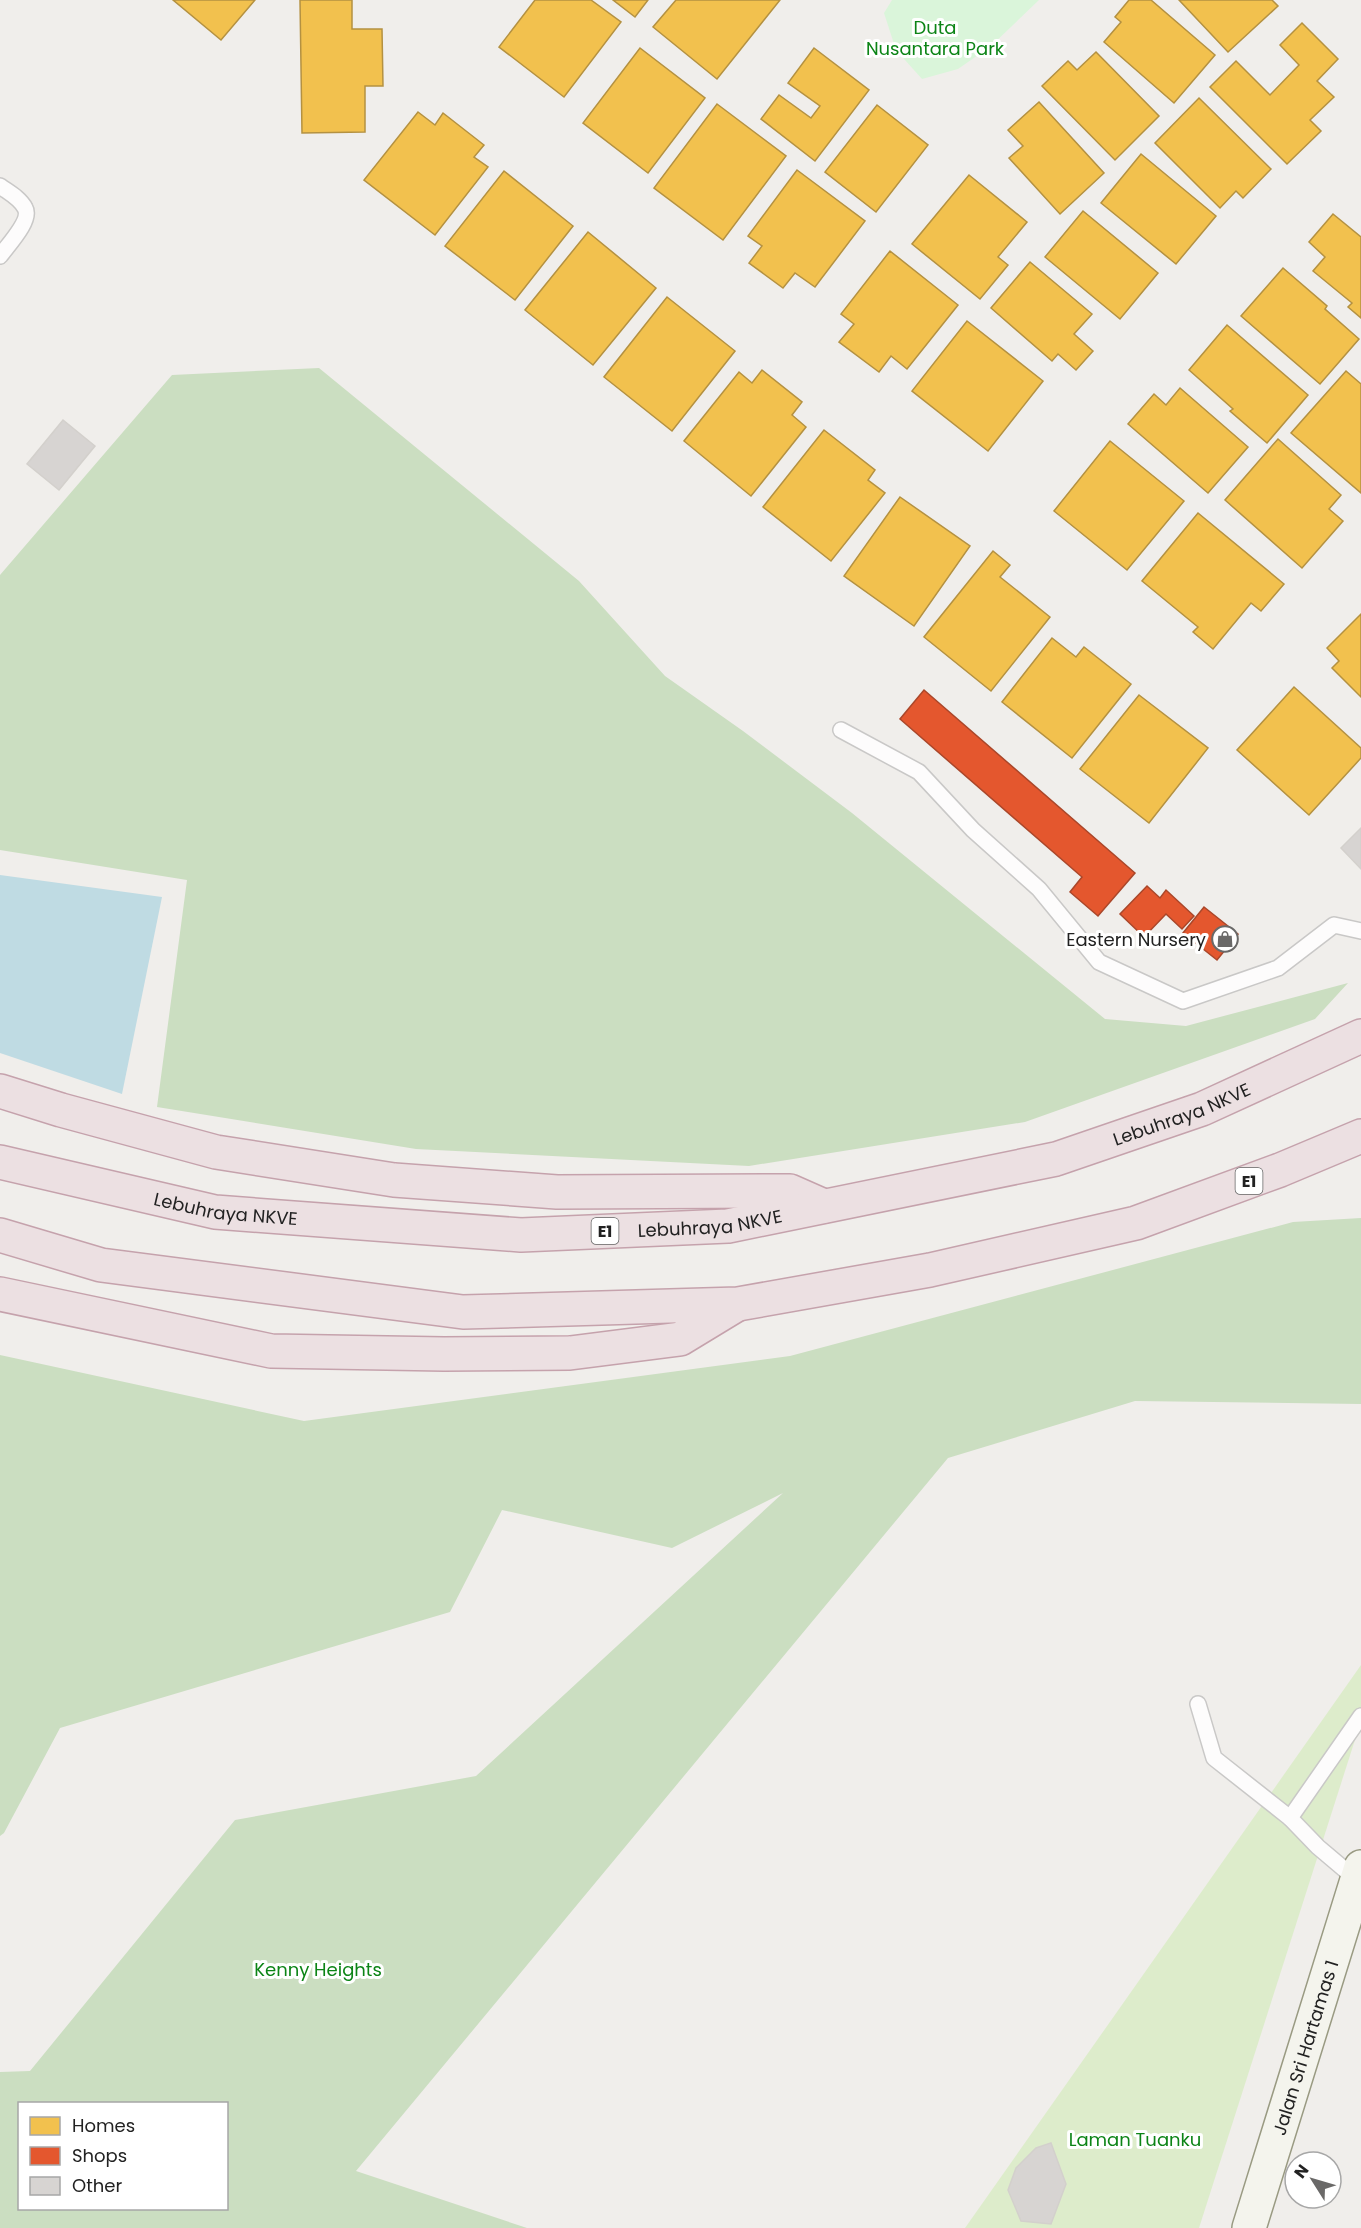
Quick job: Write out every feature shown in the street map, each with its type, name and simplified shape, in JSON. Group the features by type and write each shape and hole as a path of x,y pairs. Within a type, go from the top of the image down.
{"highway":[{"name":"Lebuhraya NKVE","path":"0,1162 215,1212 521,1235 728,1226 1056,1159 1202,1109 1361,1036"},
{"path":"0,1091 216,1152 394,1180 557,1192 790,1191 824,1206"},
{"name":"E1","path":"0,1235 101,1265 463,1312 738,1305 930,1270 1136,1223 1280,1170 1361,1136"},
{"path":"0,1294 271,1351 409,1354 570,1353 680,1339 738,1305"}],"street":[{"name":"Jalan Sri Hartamas 1","path":"1249,2228 1359,1873"}],"lane":[{"path":"0,186 17,198 26,209 26,219 0,256"},
{"path":"841,730 919,772 973,830 1039,889 1099,962 1183,1000 1278,968 1334,925 1361,931"},
{"path":"1198,1704 1214,1758 1290,1818 1318,1847 1359,1873"},
{"path":"1290,1818 1361,1716"}],"green space":[{"name":"Duta Nusantara Park","path":"892,0 1039,0 991,46 958,69 922,79 896,50 884,13"},
{"path":"319,368 579,581 665,676 852,813 1105,1019 1186,1026 1348,983 1315,1019 1025,1122 749,1166 416,1149 157,1107 187,880 0,850 0,575 172,375"},
{"name":"Kenny Heights","path":"1361,1218 1361,1404 1135,1401 948,1458 356,2171 527,2228 0,2228 0,2072 30,2071 235,1820 476,1776 783,1493 672,1548 502,1510 450,1612 60,1728 4,1833 0,1836 0,1355 304,1421 790,1356 1293,1222"},
{"name":"Laman Tuanku","path":"1361,1665 1361,1721 1199,2228 965,2228"}],"water":[{"path":"0,875 162,897 122,1094 0,1053"}],"building: Homes":[{"path":"173,0 255,0 221,40"},
{"path":"300,0 352,0 352,29 382,29 383,86 365,86 365,132 302,133"},
{"path":"535,0 591,0 621,22 564,97 499,47"},
{"path":"613,0 648,0 635,17"},
{"path":"676,0 780,0 717,79 653,27"},
{"path":"1129,0 1151,0 1215,55 1174,103 1104,42 1121,22 1115,17"},
{"path":"1179,0 1272,0 1278,6 1228,52"},
{"path":"1302,23 1338,59 1317,81 1334,97 1310,120 1321,131 1287,164 1210,87 1236,61 1270,95 1299,65 1280,45"},
{"path":"640,48 705,98 648,173 583,123"},
{"path":"814,48 869,90 815,161 761,119 779,95 811,118 820,106 788,83"},
{"path":"1096,52 1159,116 1115,160 1042,86 1068,61 1077,70"},
{"path":"1199,98 1271,169 1243,198 1236,191 1220,208 1155,143"},
{"path":"1039,102 1104,173 1060,214 1009,158 1023,146 1008,130"},
{"path":"717,104 786,156 723,240 654,188"},
{"path":"877,105 928,145 876,212 825,172"},
{"path":"418,112 435,125 443,113 484,145 474,157 488,167 435,235 364,180"},
{"path":"1141,154 1216,216 1176,264 1101,203"},
{"path":"797,170 865,221 815,287 795,273 783,288 749,263 762,246 748,236"},
{"path":"504,171 573,226 515,300 445,246"},
{"path":"969,175 1027,222 998,257 1008,265 980,299 912,244"},
{"path":"1083,211 1158,273 1120,319 1045,257"},
{"path":"1333,214 1361,237 1361,318 1348,307 1352,303 1313,271 1325,257 1309,242"},
{"path":"588,232 656,288 593,365 525,310"},
{"path":"890,251 958,305 907,369 891,356 879,372 839,342 854,324 841,314"},
{"path":"1030,262 1092,314 1074,334 1093,351 1076,370 1058,354 1052,361 991,308"},
{"path":"1283,268 1327,306 1325,309 1359,339 1320,384 1241,316"},
{"path":"667,297 735,351 672,431 604,377"},
{"path":"967,321 1043,381 988,451 912,391"},
{"path":"1227,325 1308,395 1267,443 1230,411 1233,409 1189,370"},
{"path":"762,370 802,402 792,415 806,427 751,496 684,441 739,372 752,383"},
{"path":"1346,371 1361,384 1361,493 1291,433"},
{"path":"1180,388 1248,447 1208,493 1128,424 1154,394 1166,405"},
{"path":"824,430 875,470 868,480 885,493 831,561 763,507"},
{"path":"1278,439 1341,495 1329,509 1343,521 1302,568 1225,500"},
{"path":"1110,441 1184,501 1127,570 1054,511"},
{"path":"900,497 970,546 914,626 844,576"},
{"path":"1198,513 1284,584 1261,611 1251,603 1213,649 1193,632 1198,627 1142,581"},
{"path":"993,551 1010,565 1000,577 1050,617 991,691 924,637"},
{"path":"1361,614 1361,697 1332,668 1339,661 1327,648"},
{"path":"1052,638 1076,657 1084,647 1131,684 1072,758 1002,702"},
{"path":"1294,687 1361,748 1361,758 1309,815 1237,750"},
{"path":"1139,695 1208,748 1149,823 1080,769"}],"building: Shops":[{"path":"924,690 1135,873 1098,916 1070,892 1082,877 900,719"},
{"path":"1147,886 1160,898 1166,890 1194,916 1182,929 1166,914 1144,937 1120,914"},
{"path":"1204,907 1238,934 1217,960 1183,933"}],"building: Other":[{"path":"63,420 95,446 59,490 27,464"},
{"path":"1361,828 1361,869 1341,848"},
{"path":"1051,2143 1066,2184 1051,2224 1021,2221 1008,2190 1016,2168 1036,2148"}],"place":[{"name":"Eastern Nursery","path":"1225,939"}]}
